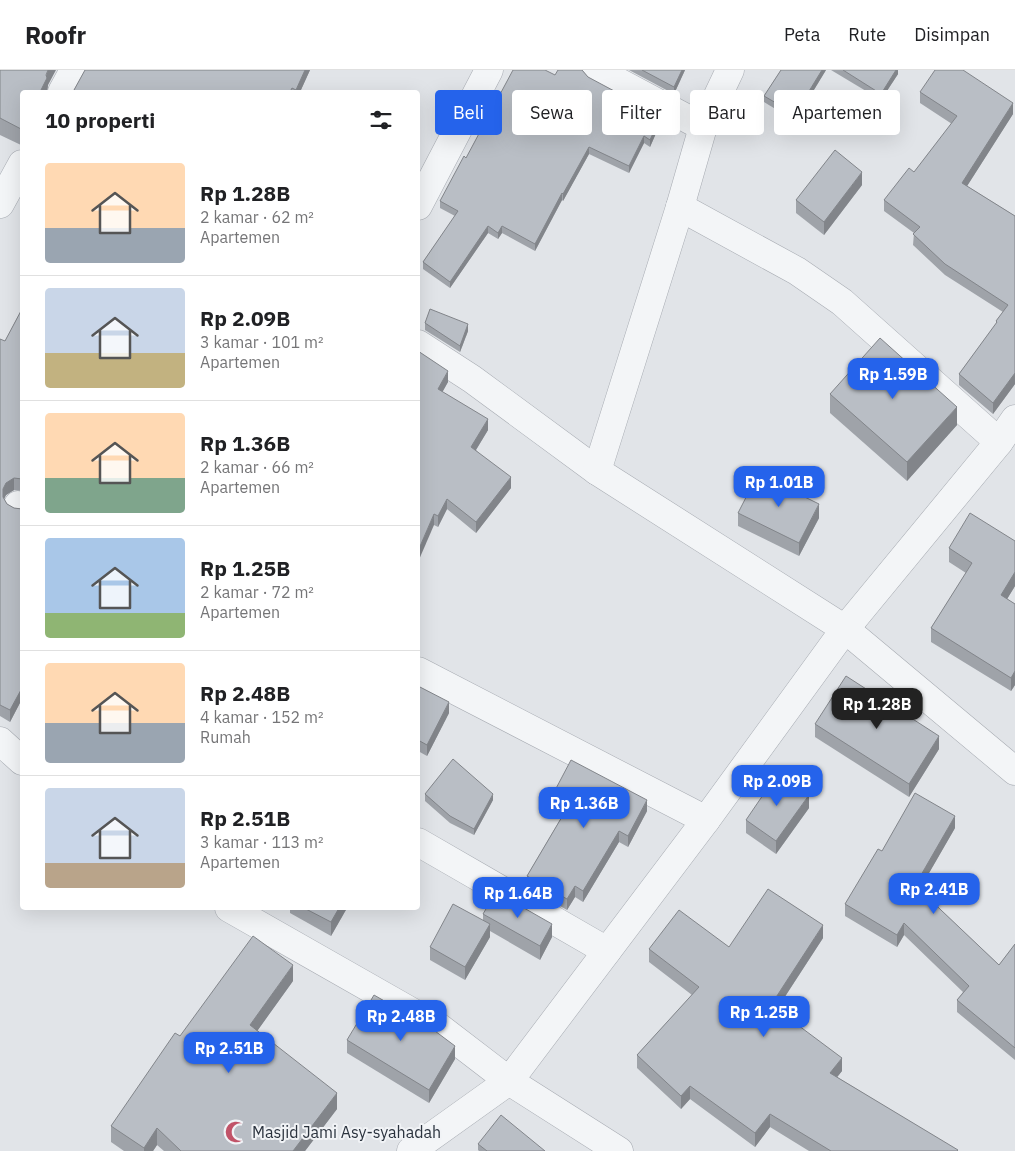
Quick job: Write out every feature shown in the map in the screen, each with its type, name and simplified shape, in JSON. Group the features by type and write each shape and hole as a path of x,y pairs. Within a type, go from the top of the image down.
{"street":[{"path":"63,90 74,70"},
{"path":"420,202 489,70"},
{"path":"596,70 690,120"},
{"path":"721,90 730,70"},
{"path":"597,470 701,135"},
{"path":"0,204 15,170"},
{"path":"680,206 797,271 842,302 999,442"},
{"path":"420,345 472,380 597,470 845,629 1015,771"},
{"path":"411,1151 509,1081 706,820 845,629 999,442 1015,419"},
{"path":"420,672 706,820"},
{"path":"0,741 20,759"},
{"path":"420,843 607,951"},
{"path":"233,910 440,1028 509,1081 619,1151"}],"building":[{"path":"0,70 48,70 47,78 41,90 20,90 20,128 0,118"},
{"path":"85,70 305,70 296,90 292,88 291,90 74,90"},
{"path":"513,70 545,70 555,75 558,70 582,70 588,77 612,90 602,90 602,135 652,135 650,140 644,136 629,166 589,147 535,244 502,226 498,233 488,226 450,282 423,262 458,211 440,201 464,156 466,158 478,135 502,135 502,91"},
{"path":"642,70 682,70 674,87"},
{"path":"781,70 822,70 810,90 774,90 774,102 764,96"},
{"path":"843,70 896,70 884,90 875,90"},
{"path":"935,70 963,70 1013,103 962,183 1015,216 1015,373 993,403 959,374 1008,305 945,264 913,234 920,227 884,200 909,168 914,172 957,116 920,92"},
{"path":"835,150 862,172 824,222 796,200"},
{"path":"430,309 468,324 460,346 425,323"},
{"path":"20,313 20,479 14,478 6,483 3,489 3,497 7,504 20,509 20,692 10,710 0,705 0,339 5,341"},
{"path":"880,338 957,407 907,462 830,394"},
{"path":"420,352 448,371 438,389 488,419 471,447 511,477 476,522 447,499 438,516 434,514 420,546"},
{"path":"758,474 819,504 799,543 738,513"},
{"path":"970,513 1015,541 1015,572 1001,595 1015,604 1015,671 1011,678 931,628 972,563 949,548"},
{"path":"846,676 939,736 909,784 815,724"},
{"path":"420,687 449,702 427,745 420,741"},
{"path":"453,759 493,794 474,829 450,816 425,794"},
{"path":"571,760 647,800 628,836 619,831 583,891 575,886 567,899 527,876 569,805 552,796"},
{"path":"778,773 809,795 776,841 746,820"},
{"path":"915,793 955,816 921,875 930,880 922,892 999,965 1015,944 1015,1048 957,1000 969,986 904,923 897,935 845,904 878,849 882,851"},
{"path":"768,889 823,925 771,1005 842,1058 830,1073 957,1151 831,1151 770,1114 755,1133 690,1086 681,1096 637,1055 699,987 649,949 679,910 729,947"},
{"path":"496,892 552,924 540,946 483,914"},
{"path":"453,904 490,924 465,967 430,947"},
{"path":"308,910 338,910 331,922"},
{"path":"253,936 293,965 250,1025 337,1093 293,1151 181,1151 157,1128 144,1148 111,1126 175,1033 180,1036"},
{"path":"374,995 431,1028 455,1046 429,1090 347,1040"},
{"path":"501,1115 545,1151 487,1151 478,1144"}],"place":[{"name":"Masjid Jami Asy-syahadah","path":"236,1132"}]}
